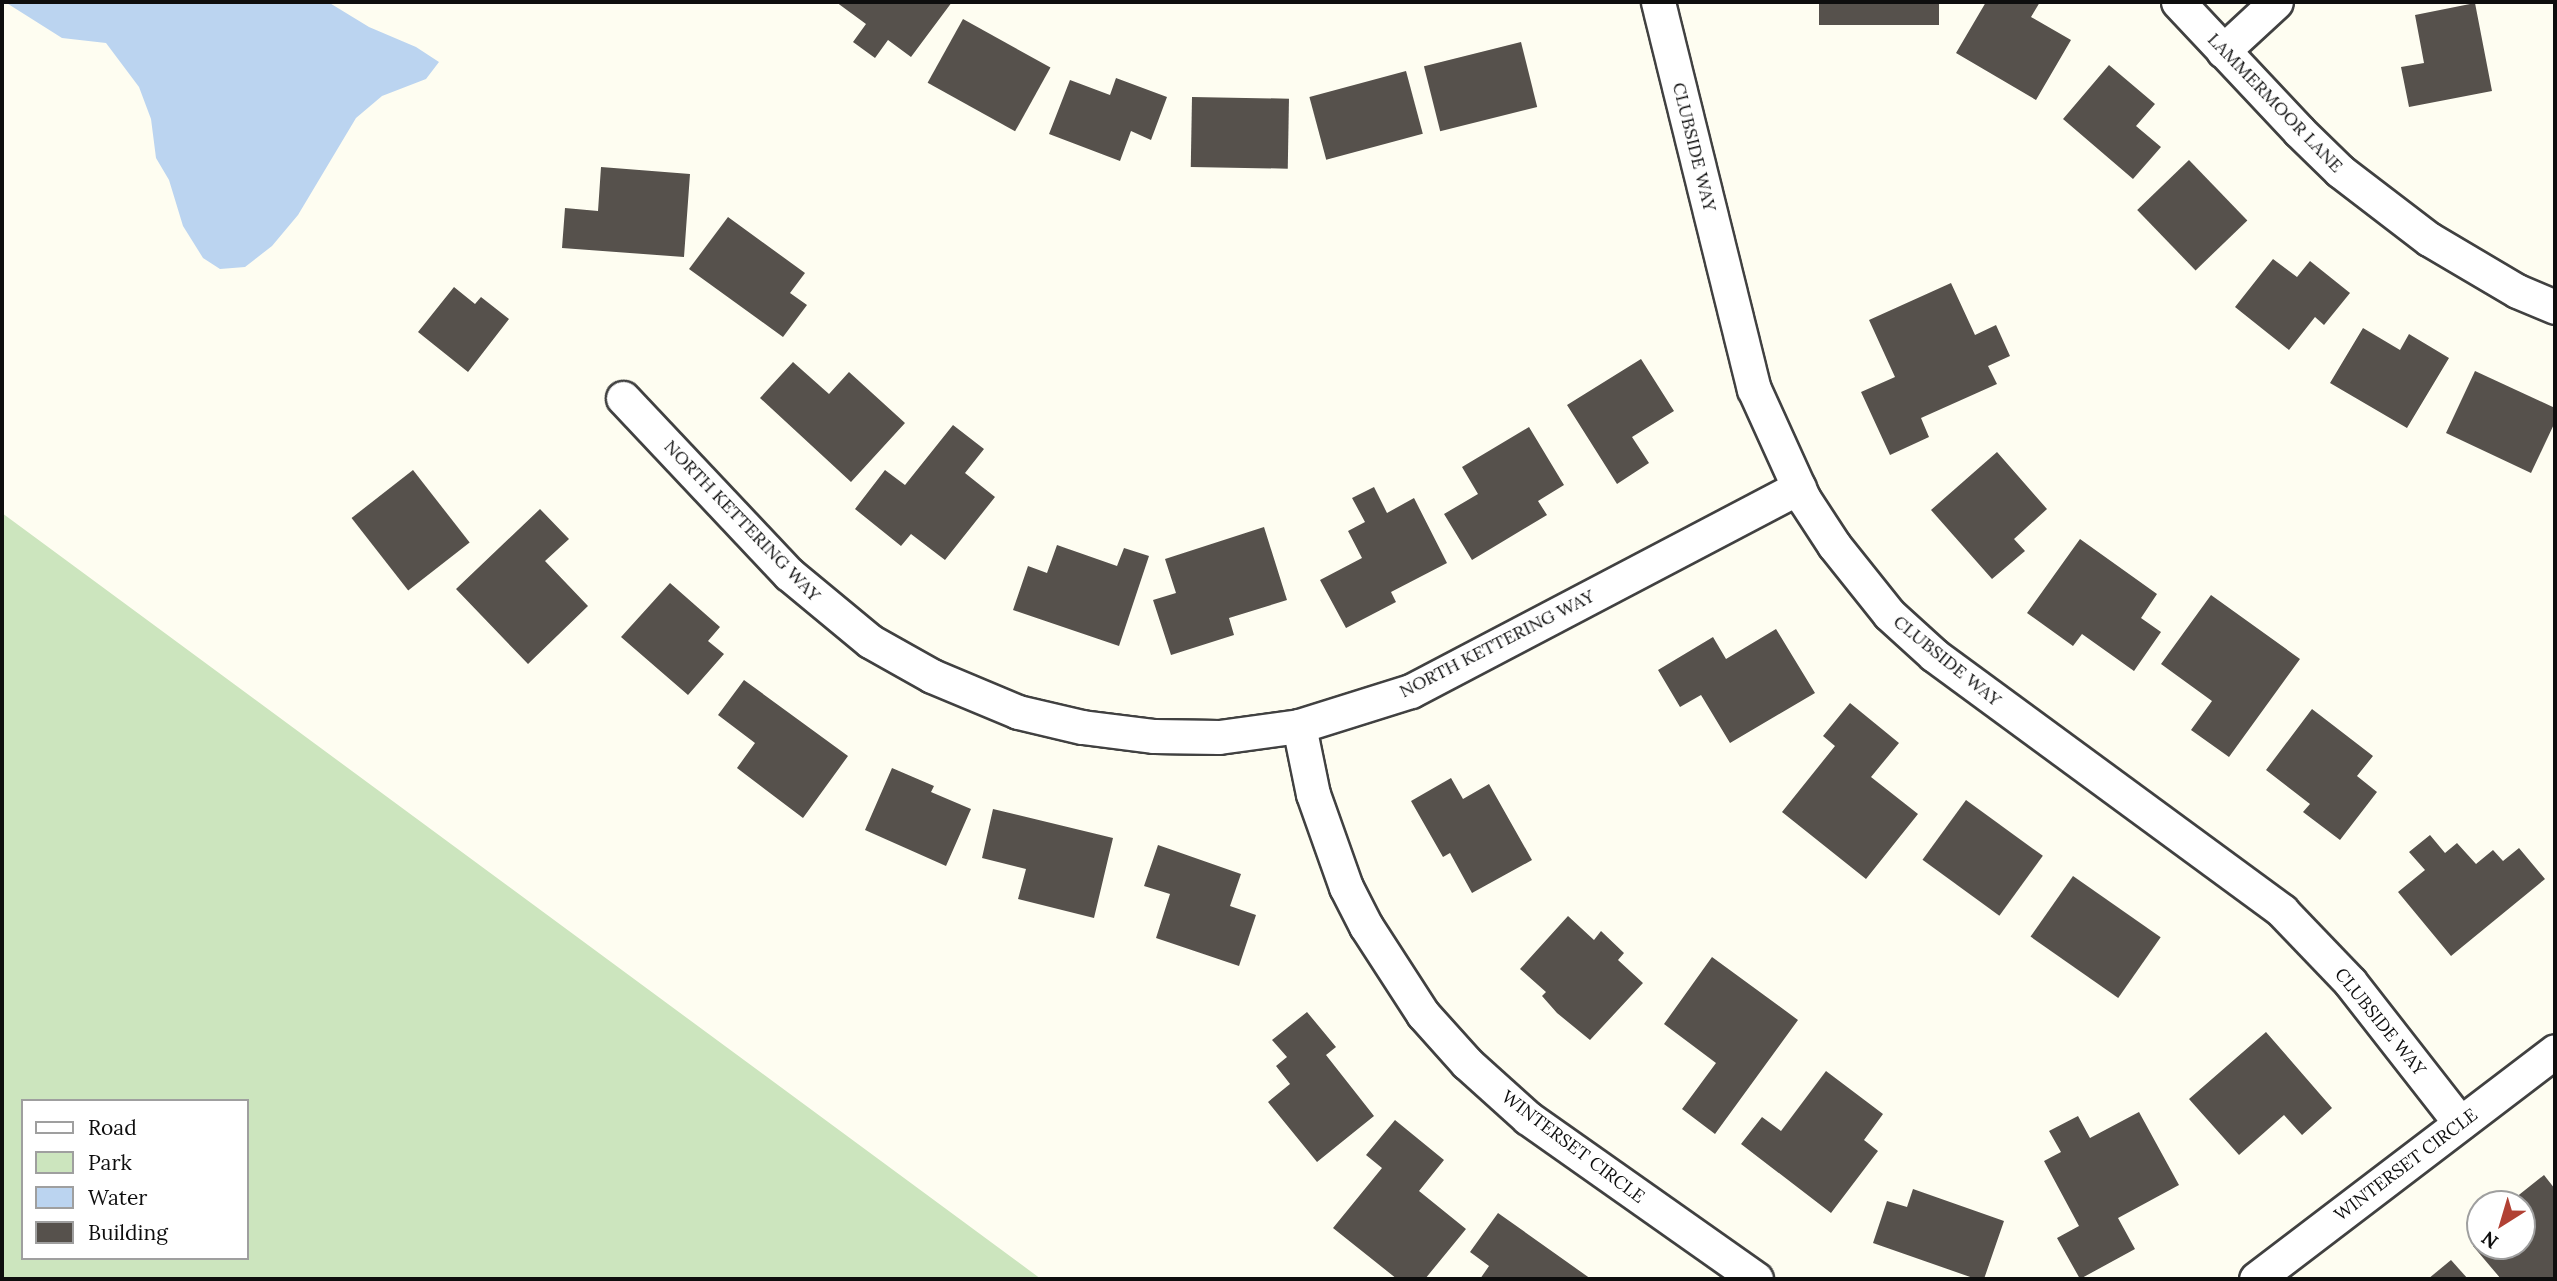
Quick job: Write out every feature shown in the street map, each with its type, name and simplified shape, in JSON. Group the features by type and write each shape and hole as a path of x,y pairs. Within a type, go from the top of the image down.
{"street":[{"name":"CLUBSIDE WAY","path":"1658,2 1748,368 1766,421 1799,487 1861,581 1889,614 1934,655 2282,911 2350,982 2460,1123"},
{"name":"LAMMERMOOR LANE","path":"2178,2 2340,171 2429,239 2517,291 2555,307"},
{"path":"2223,51 2276,2"},
{"name":"NORTH KETTERING WAY","path":"623,398 813,597 870,640 932,676 1018,712 1131,734 1219,737 1299,726 1411,691 1799,487"},
{"name":"WINTERSET CIRCLE","path":"1299,726 1313,794 1346,887 1373,937 1423,1014 1466,1063 1528,1118 1756,1279"},
{"name":"WINTERSET CIRCLE","path":"2256,1279 2555,1051"}],"green space":[{"path":"2,513 1041,1279 2,1279"}],"water":[{"path":"5,2 328,2 369,27 416,47 439,62 426,79 382,96 356,118 298,215 272,246 245,267 220,269 203,258 183,226 169,180 156,158 151,119 139,87 106,43 62,38"}],"building":[{"path":"836,2 952,2 911,57 888,40 875,58 853,42 866,24"},
{"path":"1819,2 1939,2 1939,25 1819,25"},
{"path":"1986,2 2040,2 2031,17 2071,40 2036,100 1956,53"},
{"path":"2475,3 2492,91 2409,107 2401,67 2424,63 2415,15"},
{"path":"963,19 1050,67 1015,131 928,83"},
{"path":"1521,42 1537,107 1440,131 1424,66"},
{"path":"2109,65 2155,104 2136,126 2161,147 2133,179 2063,119"},
{"path":"1406,71 1423,134 1326,160 1309,97"},
{"path":"1116,78 1167,97 1151,140 1131,131 1120,161 1049,134 1070,80 1110,95"},
{"path":"1192,97 1289,99 1288,169 1191,167"},
{"path":"2189,160 2247,220 2196,270 2137,210"},
{"path":"601,167 690,174 684,257 562,248 565,208 598,211"},
{"path":"728,217 805,273 790,293 807,305 783,337 689,269"},
{"path":"2273,259 2297,277 2310,261 2350,293 2324,325 2315,317 2289,350 2235,307"},
{"path":"1951,283 1975,335 1996,325 2010,356 1988,366 1997,384 1921,418 1929,437 1890,455 1861,392 1895,377 1869,320"},
{"path":"454,287 475,304 481,297 509,319 468,372 418,332"},
{"path":"2363,328 2400,350 2409,334 2449,358 2407,428 2330,383"},
{"path":"1641,359 1674,411 1632,437 1649,463 1617,484 1567,405"},
{"path":"793,362 829,394 849,372 905,423 851,482 760,398"},
{"path":"2475,371 2555,408 2555,422 2531,473 2446,433"},
{"path":"953,425 984,449 965,473 995,497 945,560 911,534 901,546 855,509 885,470 905,485"},
{"path":"1529,427 1564,485 1538,501 1547,515 1472,560 1444,514 1478,494 1462,467"},
{"path":"1997,452 2047,509 2014,539 2025,551 1992,579 1931,510"},
{"path":"413,470 470,542 408,591 352,518"},
{"path":"1374,487 1387,513 1414,498 1447,563 1391,592 1396,602 1346,628 1320,580 1362,558 1348,531 1365,522 1352,498"},
{"path":"540,509 569,539 545,561 588,606 528,664 456,589"},
{"path":"1264,527 1287,600 1229,618 1234,635 1171,655 1153,600 1176,593 1165,559"},
{"path":"2080,539 2157,594 2141,618 2161,632 2134,671 2082,634 2073,646 2027,613"},
{"path":"1057,545 1117,566 1124,548 1149,556 1119,646 1013,610 1028,566 1047,573"},
{"path":"670,583 720,627 708,641 724,654 688,695 621,637"},
{"path":"2211,595 2300,659 2229,757 2191,730 2212,701 2161,664"},
{"path":"1776,629 1815,693 1730,743 1701,695 1680,707 1658,670 1713,637 1726,659"},
{"path":"744,680 848,756 803,818 737,768 755,743 718,715"},
{"path":"1850,703 1899,743 1871,777 1918,814 1866,879 1782,812 1835,746 1823,736"},
{"path":"2312,709 2373,756 2357,776 2377,792 2340,840 2303,812 2310,804 2266,770"},
{"path":"892,768 934,786 931,792 971,809 946,866 865,830"},
{"path":"1451,778 1463,799 1489,784 1532,860 1472,893 1450,853 1443,857 1411,801"},
{"path":"1966,800 2043,856 1999,916 1923,860"},
{"path":"993,809 1113,838 1094,918 1018,899 1026,869 982,858"},
{"path":"2430,835 2445,853 2457,843 2476,864 2493,850 2503,861 2519,848 2545,879 2451,956 2398,892 2425,870 2409,852"},
{"path":"1158,845 1241,874 1230,906 1256,915 1239,966 1156,938 1170,894 1144,886"},
{"path":"2073,876 2161,937 2118,998 2031,937"},
{"path":"1568,916 1594,940 1601,931 1624,953 1618,960 1643,983 1590,1040 1557,1013 1542,996 1546,992 1520,969"},
{"path":"1712,957 1798,1020 1715,1134 1682,1109 1716,1063 1664,1024"},
{"path":"1307,1012 1336,1047 1326,1055 1374,1116 1317,1162 1268,1102 1290,1084 1276,1066 1287,1057 1272,1040"},
{"path":"2266,1032 2332,1108 2302,1135 2284,1115 2239,1155 2189,1099"},
{"path":"1826,1071 1883,1114 1864,1140 1878,1151 1831,1213 1741,1144 1762,1117 1781,1131"},
{"path":"2139,1112 2179,1185 2118,1218 2135,1249 2080,1279 2057,1238 2079,1226 2044,1161 2061,1152 2049,1131 2078,1116 2090,1138"},
{"path":"1395,1120 1444,1160 1419,1191 1466,1229 1425,1279 1397,1279 1333,1228 1382,1168 1366,1155"},
{"path":"2544,1175 2555,1189 2555,1278 2501,1279 2485,1260 2536,1260 2536,1190 2525,1190"},
{"path":"1913,1189 2004,1221 1984,1279 1976,1279 1873,1243 1887,1201 1907,1207"},
{"path":"1498,1213 1591,1279 1480,1279 1489,1266 1470,1252"},
{"path":"2451,1260 2468,1279 2428,1279"}]}
